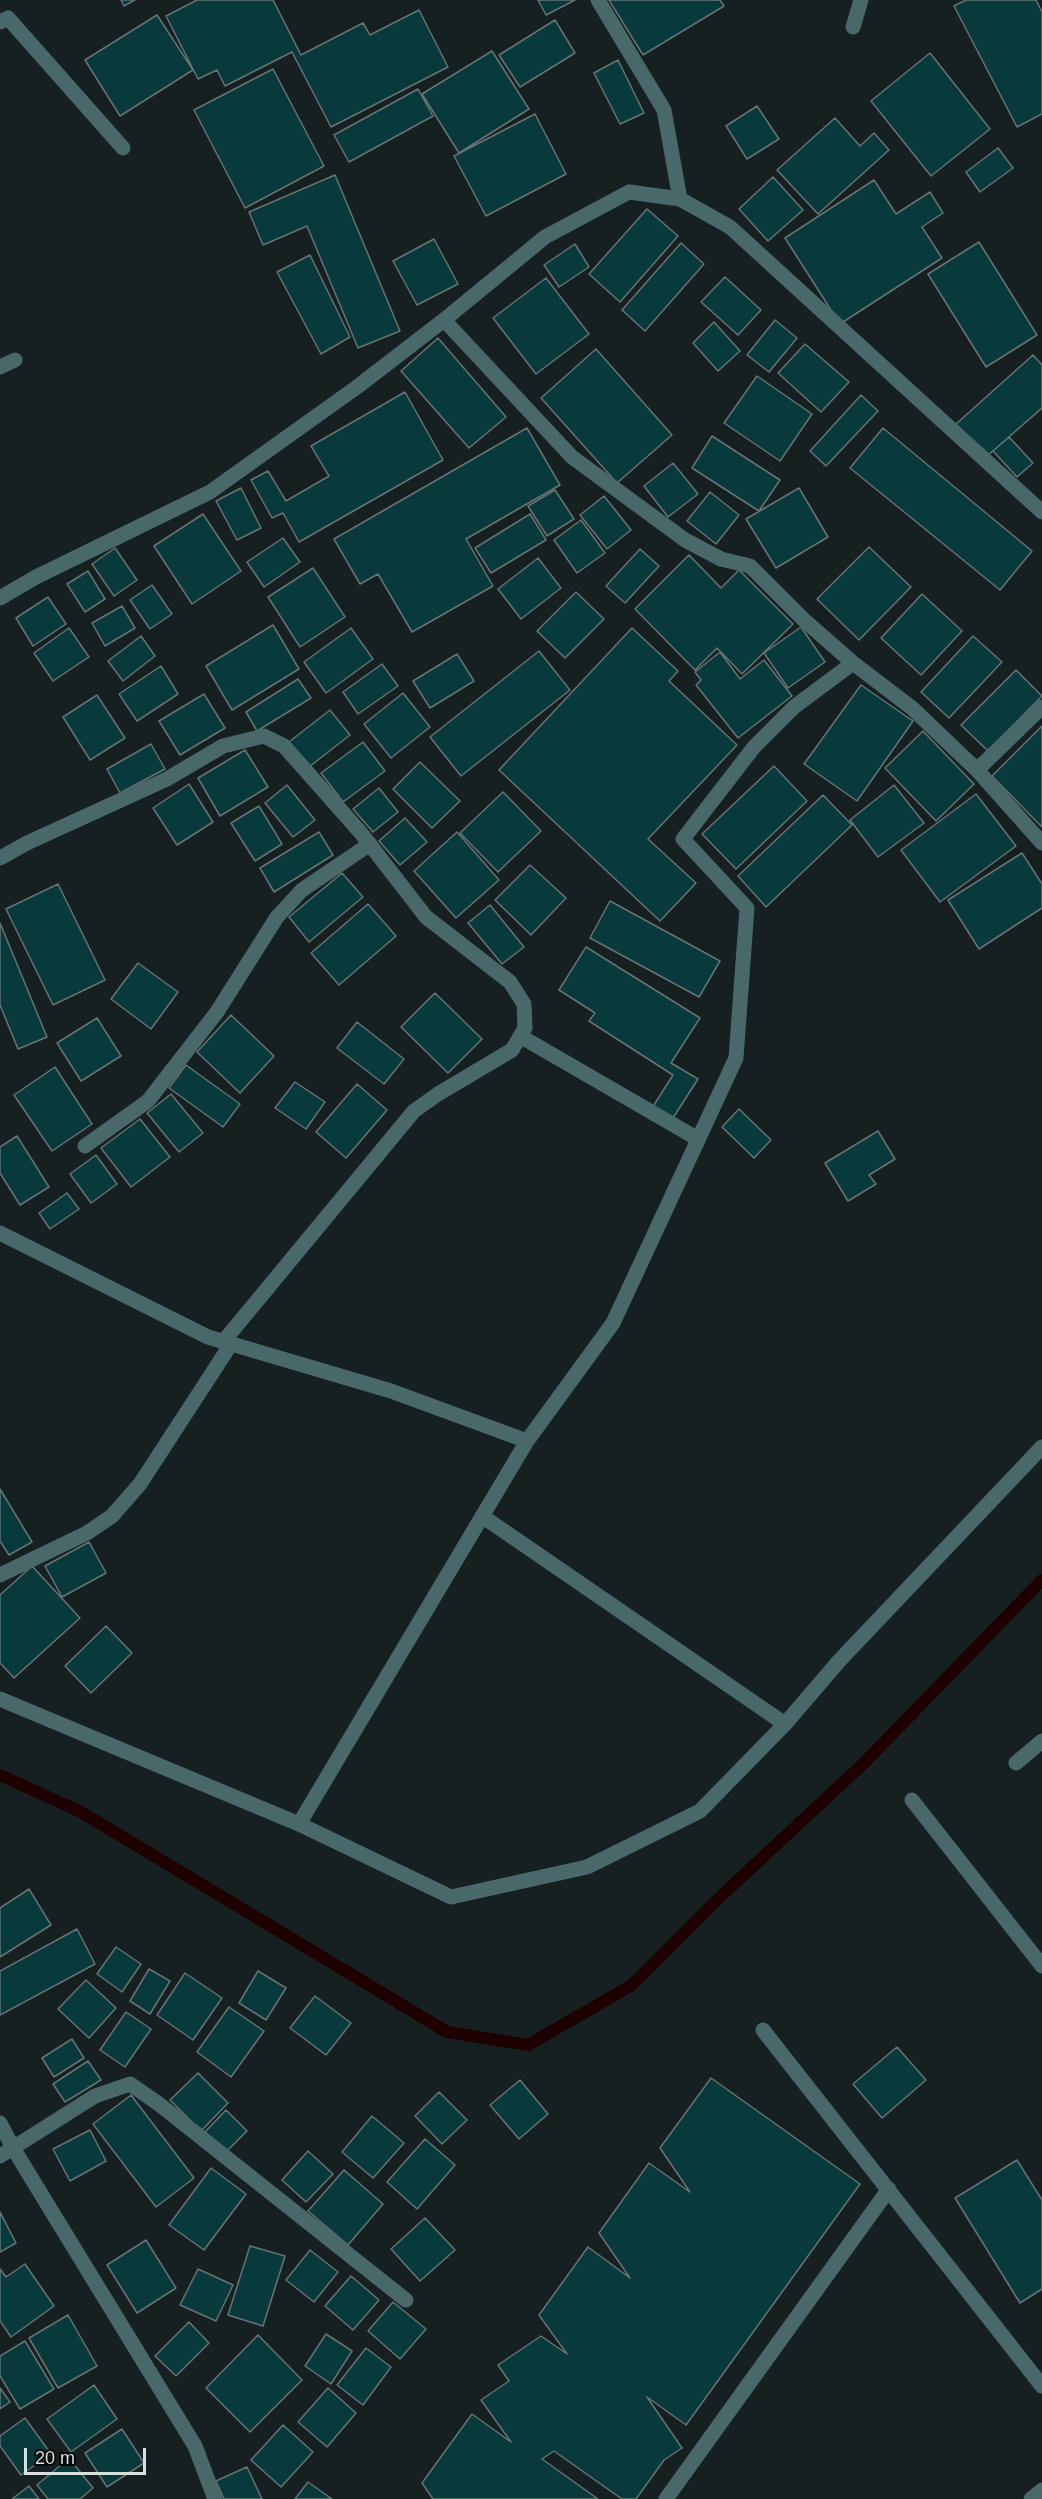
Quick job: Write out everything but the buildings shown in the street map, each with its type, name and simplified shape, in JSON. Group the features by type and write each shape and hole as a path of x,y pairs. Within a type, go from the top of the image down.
{"street":[{"path":"598,0 664,110 680,200"},
{"path":"854,27 861,0"},
{"path":"0,22 8,18 123,148"},
{"path":"0,598 36,577 210,492 357,387 444,320 545,237 629,192 680,200 730,227 1042,512"},
{"path":"444,320 572,457 685,540 721,559 750,566 804,620 853,663 912,708 977,770 1042,843"},
{"path":"0,367 15,360"},
{"path":"299,1824 527,1441 612,1323 736,1058 747,908 683,839 754,747 794,707 853,663"},
{"path":"977,770 1042,707"},
{"path":"0,858 27,843 166,779 223,746 264,736 284,747 369,844 426,917 510,982 525,1004 525,1028 513,1050 438,1094 414,1111 227,1343 140,1484 112,1516 87,1533 0,1575"},
{"path":"85,1146 148,1101 217,1012 277,916 302,890 369,844"},
{"path":"520,1036 698,1139"},
{"path":"0,1233 208,1337 391,1391 527,1441"},
{"path":"0,1699 299,1824 451,1897 587,1867 700,1811 785,1724 839,1661 1042,1447"},
{"path":"482,1516 785,1724"},
{"path":"1016,1763 1042,1741"},
{"path":"912,1800 1042,1966"},
{"path":"763,2030 1042,2386"},
{"path":"6,2152 95,2096 130,2084 159,2104 406,2300"},
{"path":"0,2124 6,2152 195,2446 214,2499"},
{"path":"666,2499 889,2189"},
{"path":"1031,2499 1042,2490"}],"waterway":[{"path":"0,1775 81,1812 447,2032 528,2045 632,1985 720,1897 864,1763 1042,1580"}]}
